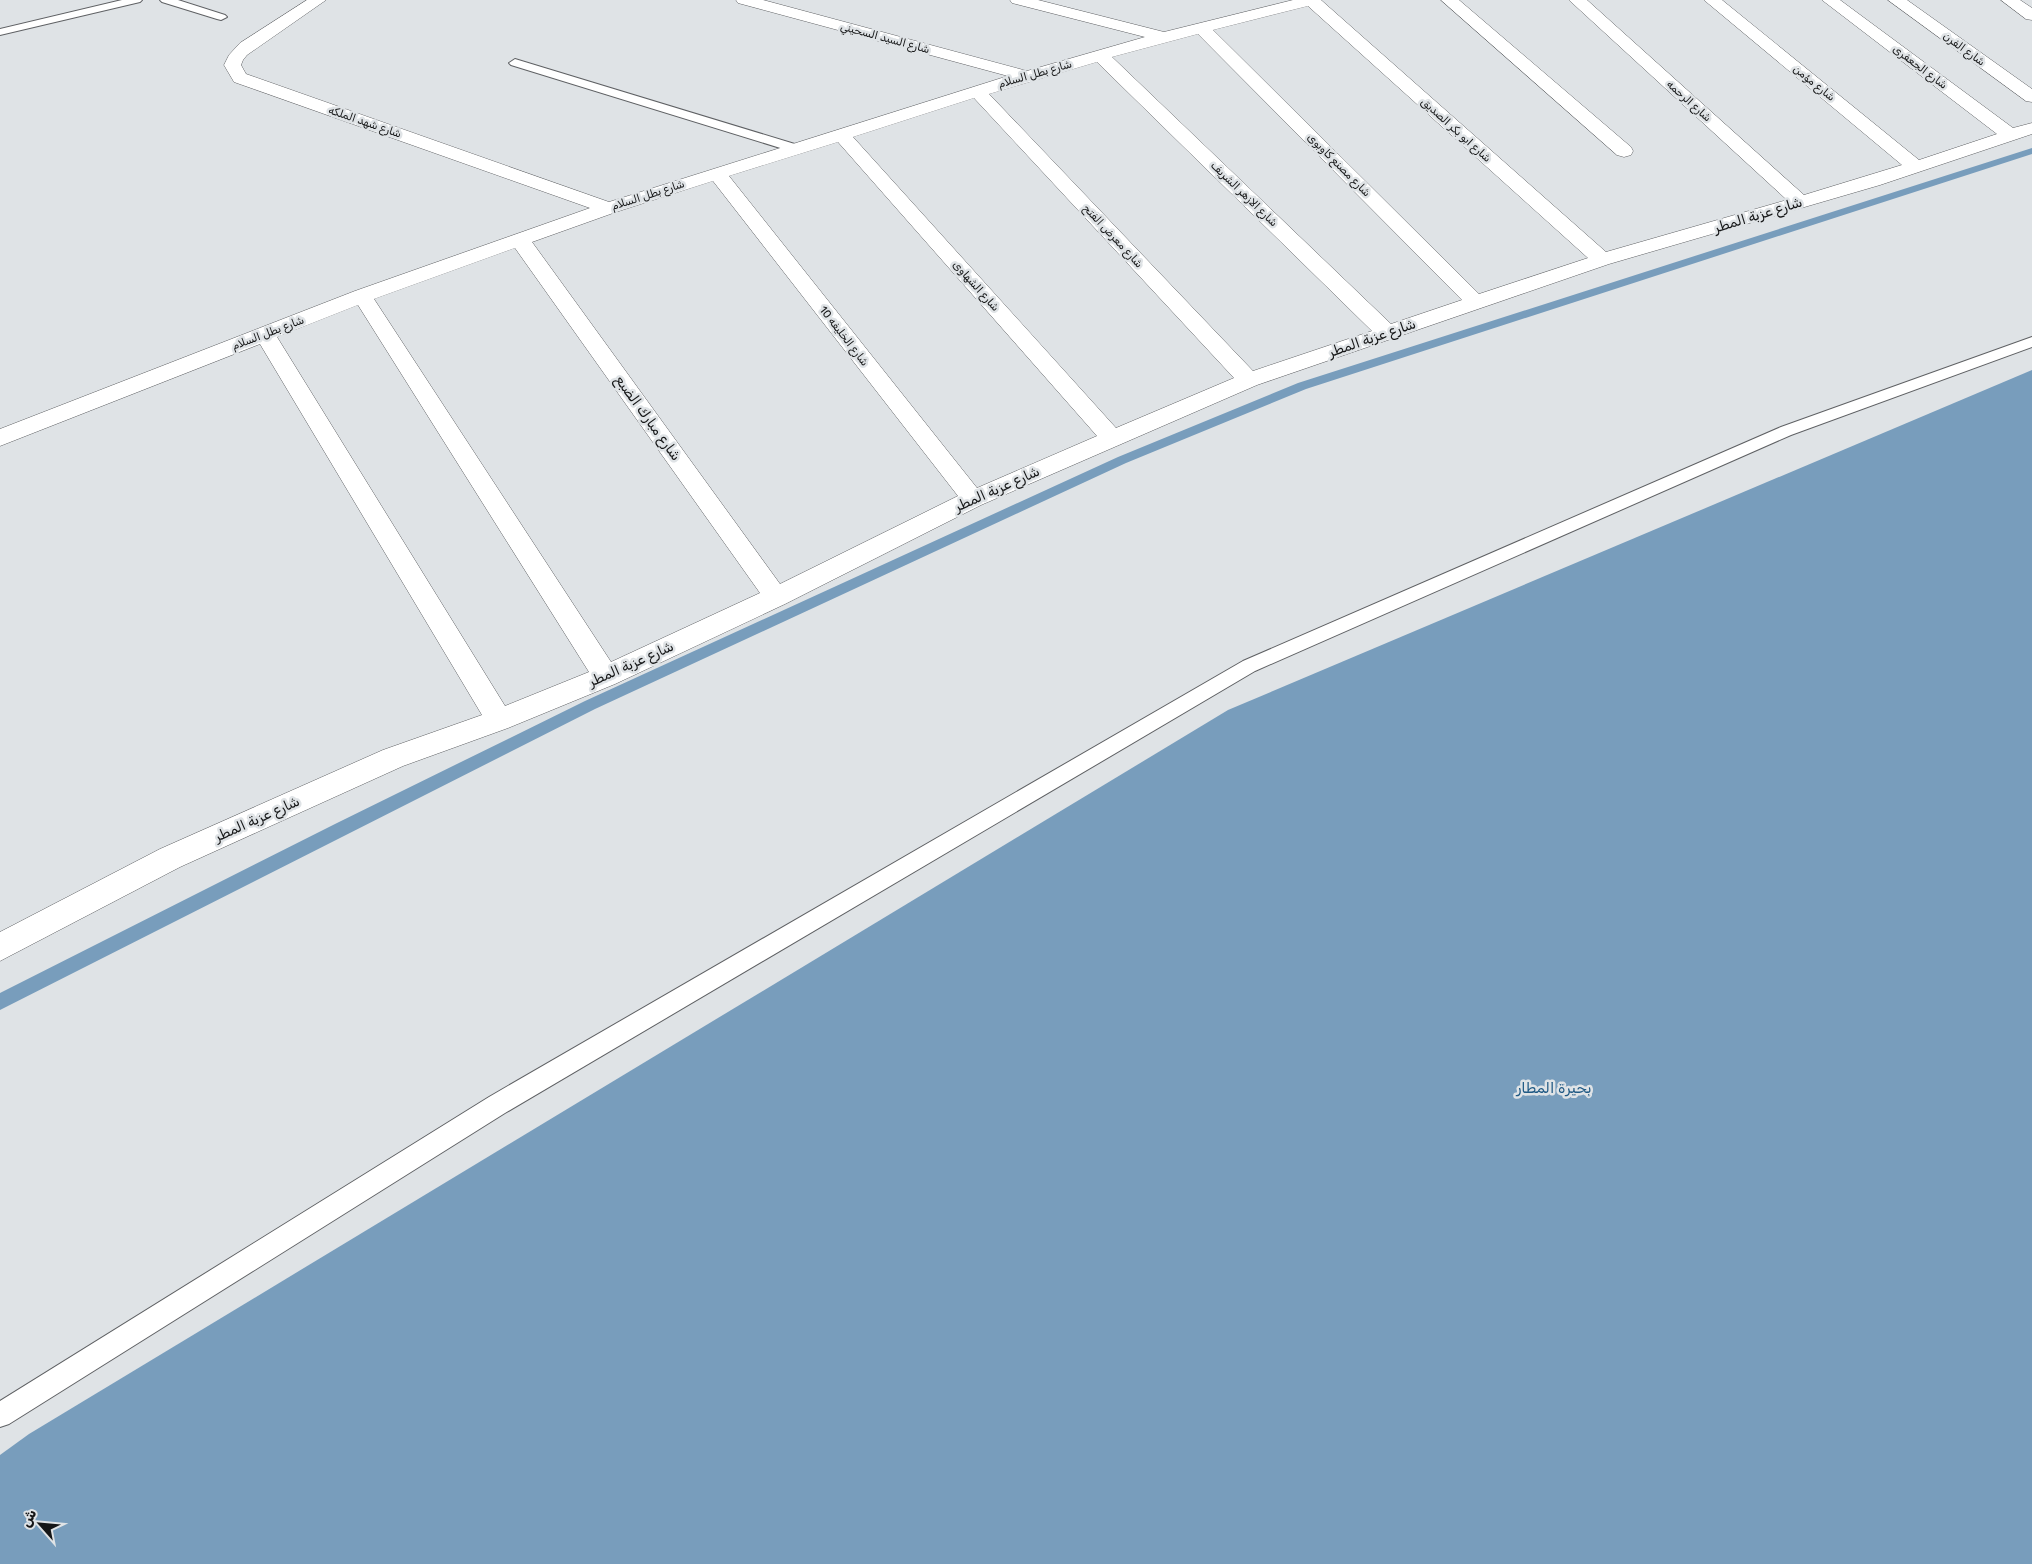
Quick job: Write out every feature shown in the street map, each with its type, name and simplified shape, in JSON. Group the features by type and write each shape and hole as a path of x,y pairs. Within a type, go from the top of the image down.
{"street":[{"name":"شارع شهد الملكه","path":"318,0 236,55 232,64 234,72 240,78 609,208"},
{"name":"شارع السيد السحيني","path":"744,0 1027,76"},
{"path":"1018,0 1164,37"},
{"name":"شارع بطل السلام","path":"0,438 362,296 609,208 794,148 1027,76 1164,37 1312,0"},
{"name":"شارع ابو بكر الصديق","path":"1312,0 1602,260"},
{"path":"1449,0 1624,151"},
{"name":"شارع الرحمه","path":"1577,0 1802,202"},
{"name":"شارع مؤمن","path":"1712,0 1915,166"},
{"name":"شارع الجعفرى","path":"1830,0 2009,134"},
{"name":"شارع الفرن","path":"1896,0 2032,97"},
{"path":"2009,0 2032,15"},
{"name":"شارع مصنع كاوبوى","path":"1202,28 1475,302"},
{"name":"شارع الازهر الشريف","path":"1101,56 1388,333"},
{"name":"شارع معرض الفتح","path":"977,92 1249,380"},
{"name":"شارع عزبة المطر","path":"0,947 170,858 393,758 500,720 606,676 776,597 973,499 1249,380 1602,260 1873,181 2009,134 2032,128"},
{"name":"شارع الشهاوى","path":"841,134 1112,438"},
{"name":"شارع الخليفه 10","path":"716,173 973,499"},
{"name":"شارع مبارك الضبع","path":"519,239 776,597"},
{"path":"362,296 606,676"},
{"path":"265,334 500,720"}],"lane":[{"path":"0,32 136,0"},
{"path":"166,0 221,17"},
{"path":"515,63 794,148"},
{"path":"0,1415 497,1105 1249,666 1786,431 2032,342"}],"water":[{"name":"بحيرة المطار","path":"2032,370 2032,1564 0,1564 0,1455 29,1434 1228,710"}],"waterway":[{"path":"0,1002 342,828 590,705 1122,460 1302,386 2032,151"}]}
